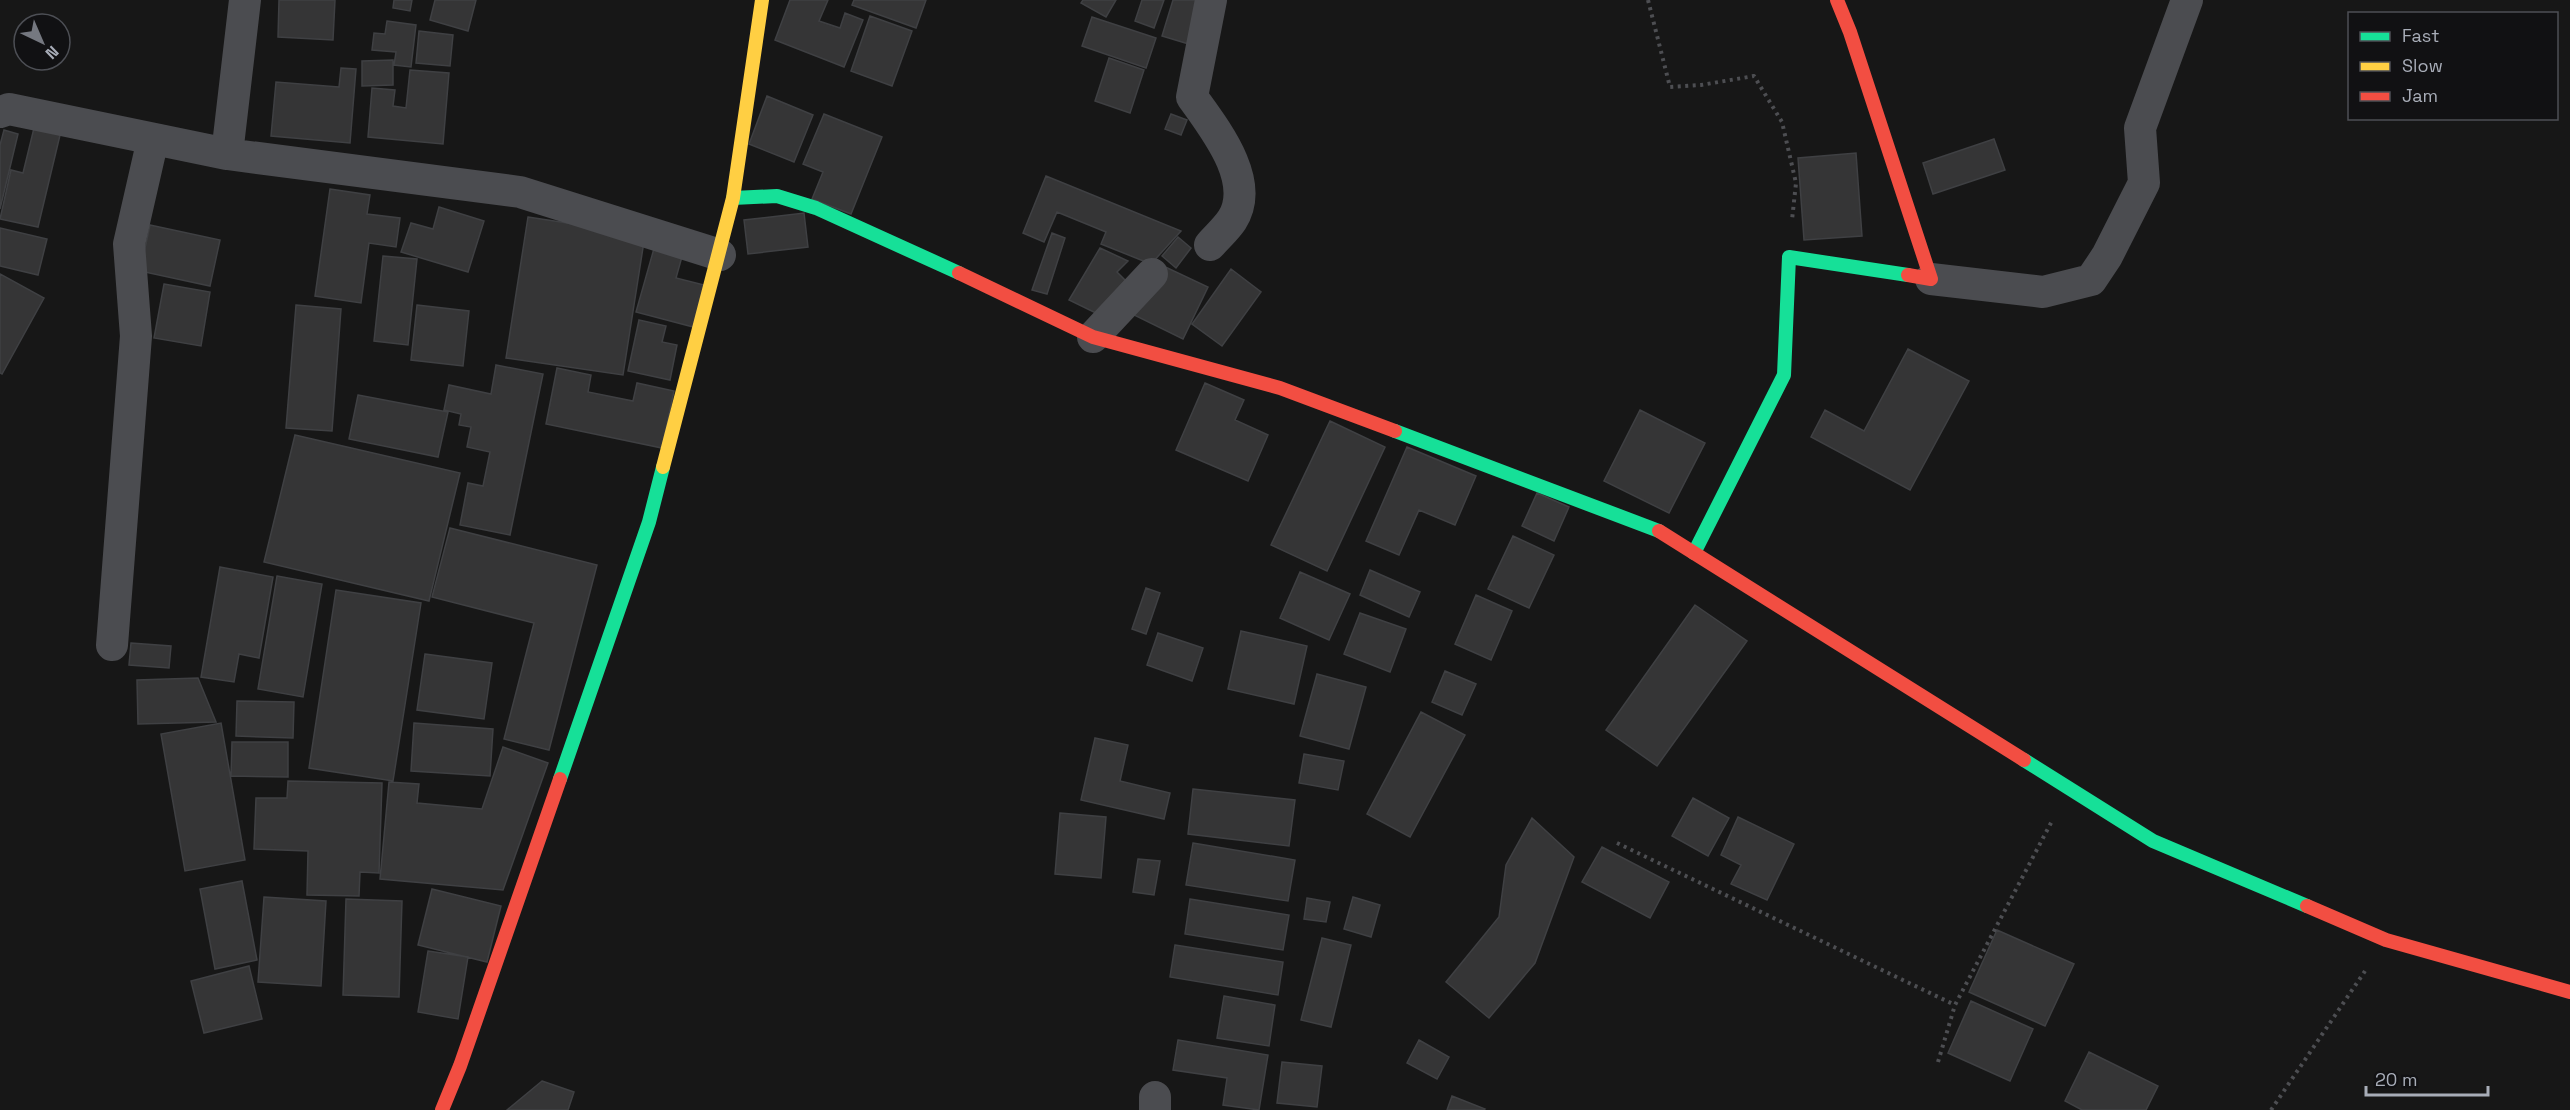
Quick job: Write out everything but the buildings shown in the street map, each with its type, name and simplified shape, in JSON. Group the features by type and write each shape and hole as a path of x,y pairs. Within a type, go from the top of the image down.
{"street":[{"path":"227,154 245,0"},
{"path":"442,1110 460,1066 649,522 733,198 762,0"},
{"path":"1210,245 1233,218 1241,190 1223,140 1192,97 1211,0"},
{"path":"1837,0 1850,32 1931,279"},
{"path":"1694,553 1784,375 1789,257 1931,279 2043,292 2091,280 2107,256 2144,183 2140,128 2187,0"},
{"path":"0,112 9,109 227,154 520,192 720,255"},
{"path":"112,645 136,336 129,244 153,139"},
{"path":"733,198 777,196 816,208 883,237 1093,337 1280,388 1655,528 2153,841 2386,940 2570,992"},
{"path":"1093,337 1152,274"}],"path":[{"path":"1648,0 1670,87 1701,85 1754,76 1782,122 1796,183 1789,257"},
{"path":"1938,1062 1954,1005 2070,789"},
{"path":"1617,843 1954,1005"},
{"path":"2271,1110 2386,940"}],"traffic: fast":[{"path":"733,198 777,196 816,208 959,273"},
{"path":"1694,553 1784,375 1789,257 1908,275"},
{"path":"1395,431 1659,531"},
{"path":"560,779 649,522 663,467"},
{"path":"2024,760 2153,841 2307,906"}],"traffic: slow":[{"path":"663,467 733,198 762,0"}],"traffic: jam":[{"path":"1837,0 1850,32 1931,279 1908,275"},
{"path":"959,273 1093,337 1280,388 1395,431"},
{"path":"1659,531 2024,760"},
{"path":"442,1110 460,1066 560,779"},
{"path":"2307,906 2386,940 2570,992"}]}
